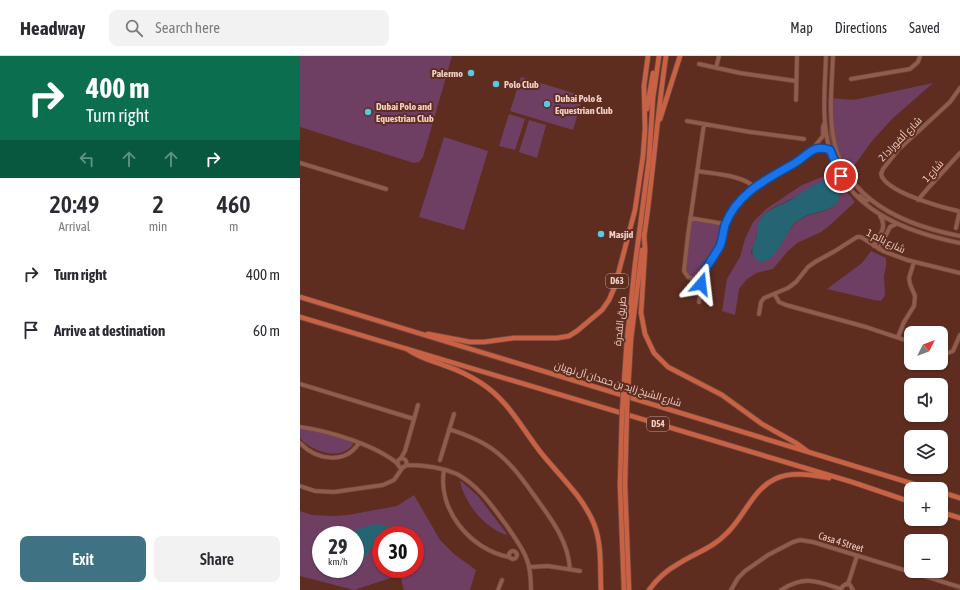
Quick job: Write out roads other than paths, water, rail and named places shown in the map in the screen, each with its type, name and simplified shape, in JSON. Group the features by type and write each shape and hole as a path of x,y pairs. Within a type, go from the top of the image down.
{"main road":[{"name":"طريق القدرة","path":"418,333 431,334 470,342 484,342 514,338 552,339 573,334 592,320 602,310 609,300 615,286 623,260 638,192 645,129 644,86 648,56"},
{"name":"طريق القدرة","path":"624,590 623,485 629,339 635,265 648,164 652,98 658,56"},
{"path":"645,129 649,94 658,56"},
{"name":"طريق القدرة","path":"629,339 649,203 660,94 666,56"},
{"name":"طريق القدرة","path":"657,128 680,56"},
{"path":"644,234 645,250 641,312 645,334 654,353 668,367 722,395 762,424 796,442 808,452"},
{"name":"شارع الشيخ زايد بن حمدان آل نهيان","path":"300,297 907,482"},
{"name":"D54","path":"300,316 852,482 904,500"},
{"path":"404,347 420,357 448,366 473,378 493,392 510,408 536,446 577,496 592,520 599,545 601,590"},
{"path":"649,590 672,567 705,550 722,538 737,523 755,494 762,487 775,479 789,475 805,474 852,482"},
{"name":"طريق القدرة","path":"623,485 629,590"},
{"path":"948,494 960,498"},
{"path":"948,514 960,518"}],"street":[{"path":"716,68 719,56"},
{"path":"796,100 797,56"},
{"path":"826,56 826,122 830,150 836,167 846,183 861,200 878,214 897,224 926,235 960,243"},
{"path":"831,107 833,56"},
{"path":"851,79 910,69 918,62 920,56"},
{"path":"699,64 796,81"},
{"name":"شارع ألفورادا 2","path":"959,212 918,200 885,180 881,176 881,171 906,142 950,102 960,88"},
{"path":"825,91 830,94 833,135 840,160 852,180 870,199 883,209 907,222 928,229 960,236"},
{"path":"686,121 750,132 804,139"},
{"path":"699,302 702,281 708,263 721,243 725,224 737,204 754,187 796,162 813,149 823,136 823,125 826,122"},
{"path":"702,281 689,277 684,273 690,218 704,124"},
{"path":"813,149 820,148 830,150"},
{"name":"شارع 1","path":"918,200 928,187 960,153"},
{"path":"300,163 386,189"},
{"path":"697,171 738,179 747,182 754,187"},
{"path":"846,183 865,200 868,201 870,199"},
{"path":"956,228 959,212"},
{"path":"874,246 884,227 883,221 878,214"},
{"path":"690,218 725,224"},
{"path":"879,248 892,225 897,224"},
{"path":"884,227 887,227 889,230"},
{"path":"880,234 885,236"},
{"name":"شارع بالم 1","path":"759,314 762,300 766,297 775,295 792,285 815,262 841,248 854,238 861,238 874,246 914,262 960,273"},
{"path":"898,337 904,322 914,306 915,296 909,278 914,262"},
{"path":"775,295 779,302 786,305 904,339"},
{"path":"948,353 953,351 960,335"},
{"path":"300,384 414,419"},
{"path":"300,486 321,492 341,492 387,484 394,480 400,472 403,463 418,406"},
{"path":"440,460 454,414"},
{"path":"300,428 333,434 359,443 403,463 444,470 467,480 486,497 523,550 530,567 531,590"},
{"path":"449,429 472,437 491,448 517,473 558,531 567,551 570,569"},
{"path":"300,443 309,451 318,456 334,458 347,455 354,450 359,443"},
{"path":"444,470 443,481 445,496 450,510 460,525 471,538 482,547 495,554 509,557"},
{"name":"Casa 4 Street","path":"731,590 738,578 752,565 793,542 806,540 960,587"},
{"path":"781,590 794,583 805,580 816,581 841,589 843,586 848,584 857,556"},
{"path":"530,567 548,566 580,571"},
{"path":"498,590 502,580"},
{"path":"848,584 853,590"}],"water":[{"path":"827,180 834,183 838,189 839,196 835,205 806,216 796,222 779,248 770,258 765,261 760,261 754,258 752,252 757,228 763,216 770,210 792,199 813,185"},
{"path":"378,524 388,526 372,526 372,547 364,559 364,527"}],"place":[{"name":"Palermo","path":"471,73"},
{"name":"Polo Club","path":"496,84"},
{"name":"Dubai Polo & Equestrian Club","path":"547,104"},
{"name":"Dubai Polo and Equestrian Club","path":"368,112"},
{"name":"Masjid","path":"601,234"}]}
